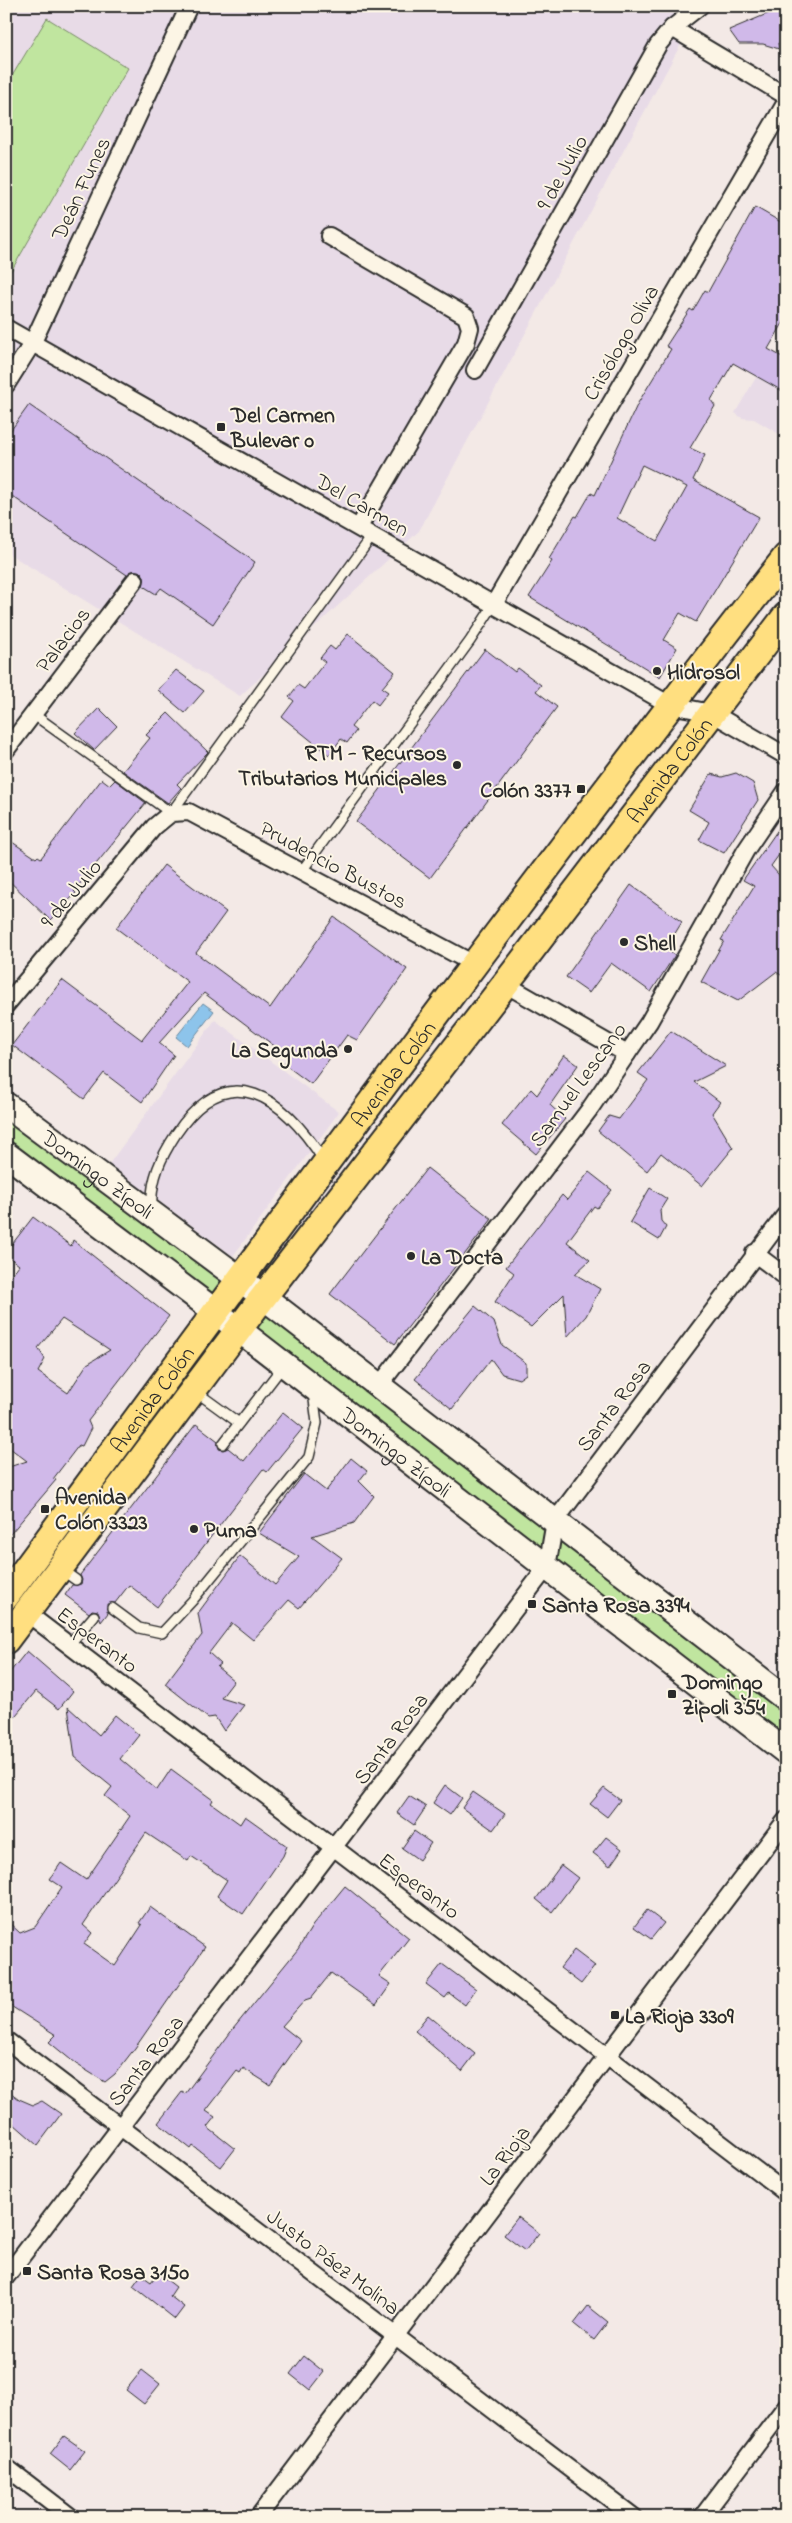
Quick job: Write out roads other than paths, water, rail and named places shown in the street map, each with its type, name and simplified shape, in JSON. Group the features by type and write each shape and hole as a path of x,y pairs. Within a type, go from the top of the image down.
{"main road":[{"name":"Avenida Colón","path":"6,1596 474,964 670,705 786,557"},
{"name":"Avenida Colón","path":"6,1640 27,1613 68,1574 193,1390 506,984 786,616"},
{"name":"Domingo Zípoli","path":"6,1105 240,1279 786,1699"},
{"name":"Domingo Zípoli","path":"6,1154 216,1312 786,1752"}],"street":[{"name":"Deán Funes","path":"6,385 33,342 189,6"},
{"name":"9 de Julio","path":"475,370 658,45 672,28 700,6"},
{"path":"672,28 786,96"},
{"name":"Crisólogo Oliva","path":"494,604 786,102"},
{"path":"329,236 466,316 470,328 466,343 366,531"},
{"name":"Del Carmen","path":"6,328 670,705 712,713"},
{"name":"Palacios","path":"6,750 135,580"},
{"path":"712,713 786,756"},
{"name":"Samuel Lescano","path":"379,1386 588,1110 649,1022 746,850 786,791"},
{"name":"Prudencio Bustos","path":"171,813 189,812 474,964"},
{"name":"9 de Julio","path":"6,1005 154,827 171,813"},
{"path":"506,984 627,1054"},
{"name":"Santa Rosa","path":"6,2277 335,1849 547,1568 555,1521 754,1253 786,1214"},
{"path":"754,1253 786,1276"},
{"name":"Esperanto","path":"27,1613 786,2193"},
{"name":"La Rioja","path":"258,2517 786,1820"},
{"name":"Justo Páez Molina","path":"6,2040 634,2517"},
{"path":"702,2517 786,2406"},
{"path":"6,2467 71,2517"}],"lane":[{"path":"33,714 171,813 366,531"},
{"path":"301,872 464,649 494,604"},
{"path":"152,1213 151,1190 162,1156 186,1119 211,1096 231,1090 248,1092 278,1107 307,1133 326,1164"},
{"path":"223,1444 283,1365"},
{"path":"112,1608 140,1628 162,1633 192,1601 309,1457 318,1423 312,1387"},
{"path":"193,1390 239,1423"},
{"path":"70,1645 94,1616"}],"water":[{"path":"203,1003 214,1011 187,1046 176,1037"}],"place":[{"name":"Del Carmen Bulevar 0","path":"221,427"},
{"name":"Hidrosol","path":"657,671"},
{"name":"RTM - Recursos Tributarios Municipales","path":"457,765"},
{"name":"Colón 3377","path":"581,789"},
{"name":"Shell","path":"624,942"},
{"name":"La Segunda","path":"348,1049"},
{"name":"La Docta","path":"411,1256"},
{"name":"Avenida Colón 3323","path":"45,1509"},
{"name":"Puma","path":"194,1529"},
{"name":"Santa Rosa 3394","path":"532,1604"},
{"name":"Domingo Zipoli 354","path":"672,1694"},
{"name":"La Rioja 3309","path":"615,2015"},
{"name":"Santa Rosa 3150","path":"27,2271"}]}
